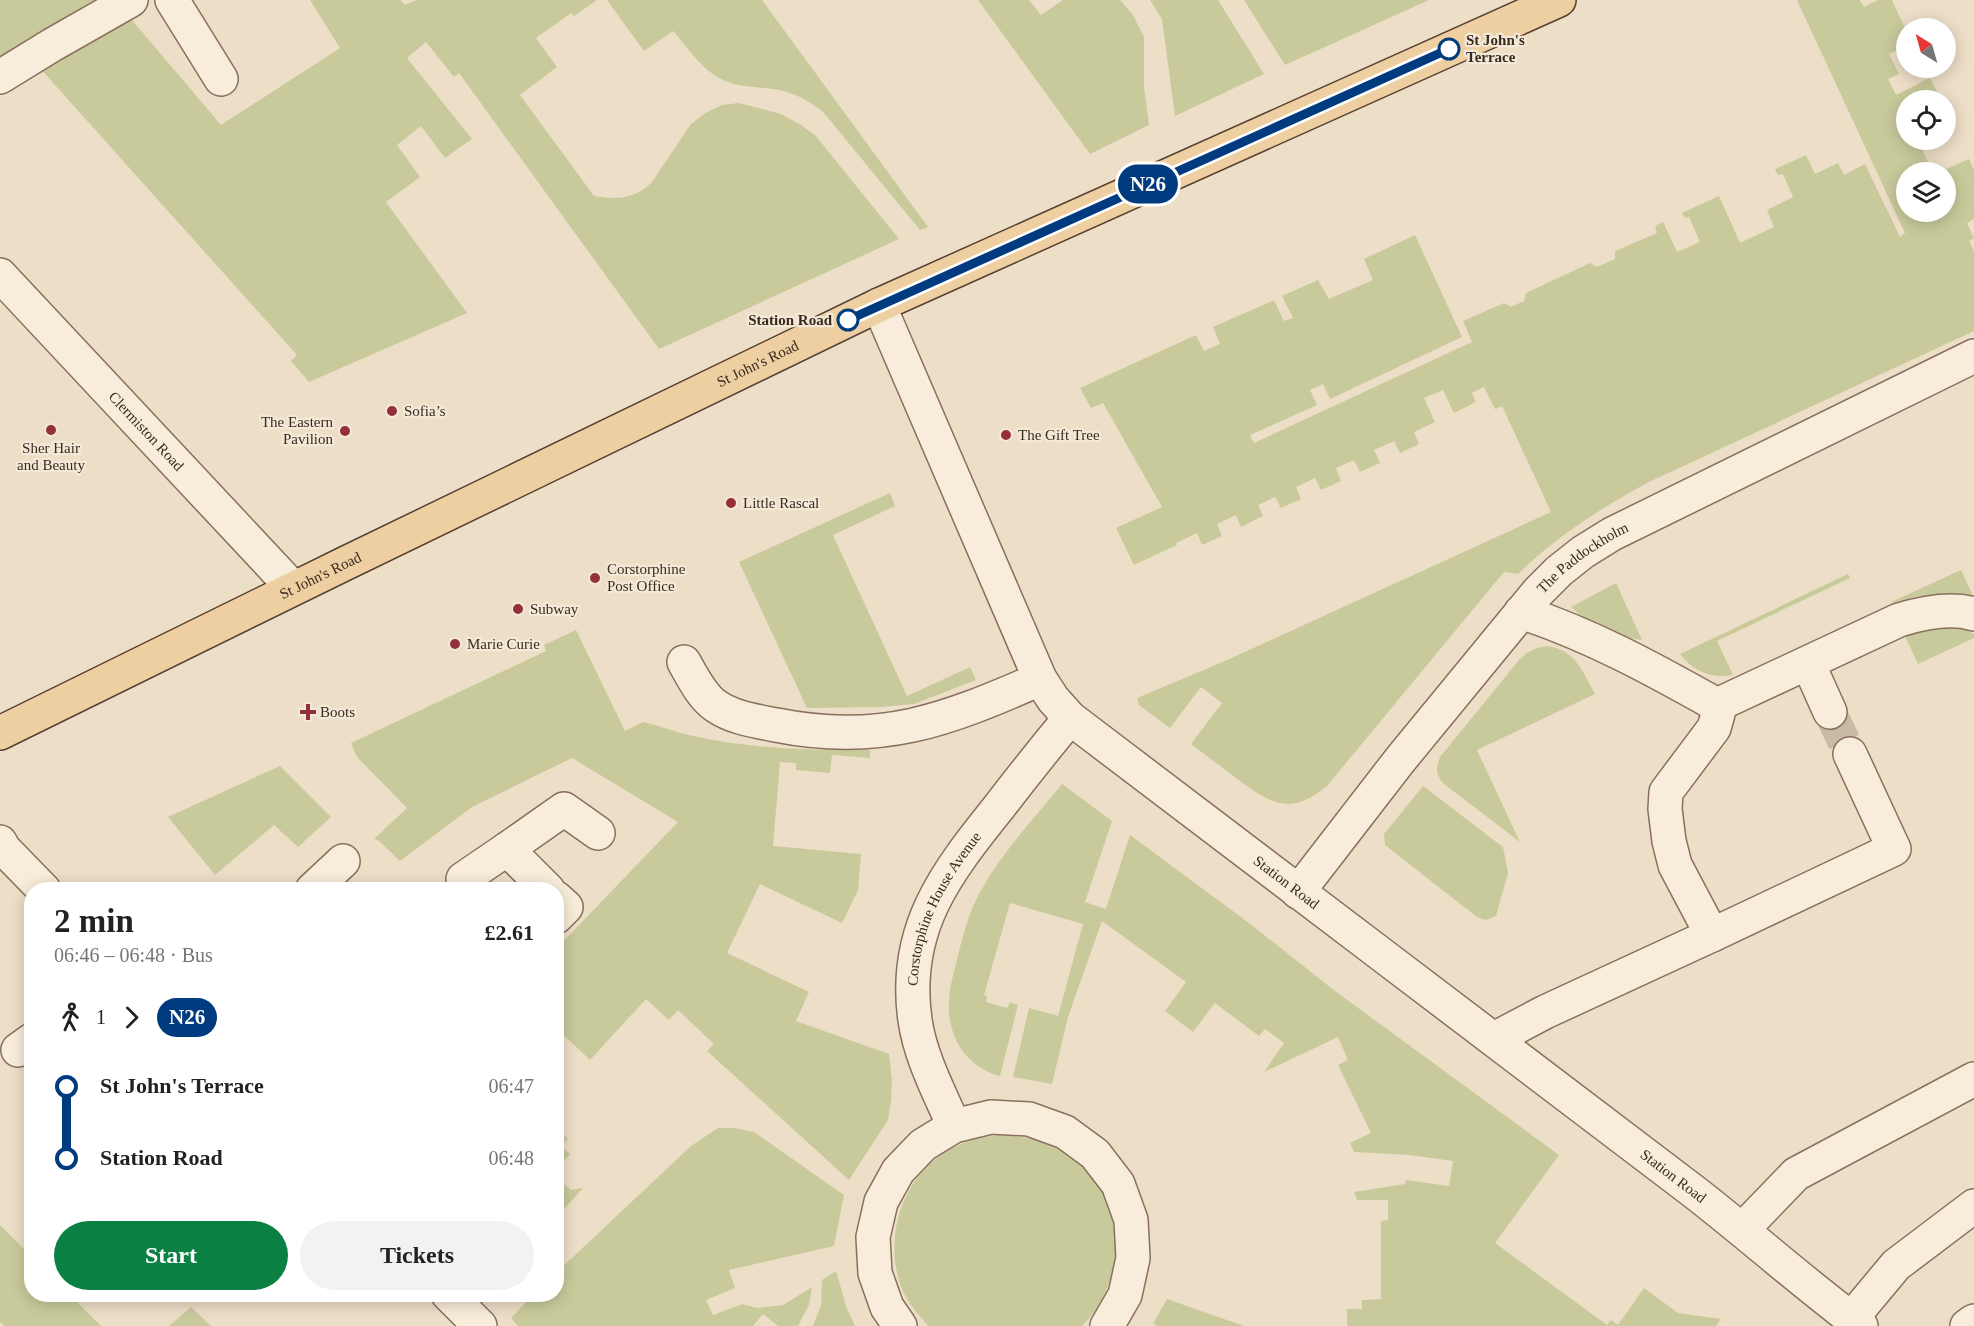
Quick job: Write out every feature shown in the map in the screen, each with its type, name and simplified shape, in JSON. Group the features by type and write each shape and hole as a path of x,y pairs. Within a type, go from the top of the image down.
{"main road":[{"name":"St John's Road","path":"0,733 293,588 879,305 1559,0"}],"street":[{"path":"0,77 131,0"},
{"path":"172,0 221,79"},
{"name":"Clermiston Road","path":"0,275 293,588"},
{"name":"Station Road","path":"879,305 1040,679 1053,699 1070,718 1743,1229 1845,1320"},
{"name":"The Paddockholm","path":"1298,892 1400,760 1521,612 1559,571 1583,552 1612,534 1974,356"},
{"path":"1717,705 1877,629 1917,614 1953,611 1974,614"},
{"path":"1521,612 1547,620 1626,655 1717,705"},
{"path":"684,662 715,706 749,720 801,730 844,734 879,732 917,726 956,714 1040,679"},
{"path":"1808,663 1830,712"},
{"path":"1712,934 1676,865 1669,841 1665,809 1666,792 1714,728 1717,705"},
{"name":"Corstorphine House Avenue","path":"954,1126 919,1041 915,1020 914,963 922,927 934,898 952,867 1070,718"},
{"path":"1494,1039 1545,1012 1894,849 1850,754"},
{"path":"463,879 564,810 598,833"},
{"path":"1,847 36,882"},
{"path":"507,849 540,882"},
{"path":"321,882 343,861"},
{"path":"1743,1229 1796,1174 1974,1079"},
{"path":"900,1326 887,1307 875,1274 873,1237 881,1202 898,1171 923,1144 954,1126 991,1117 1029,1119 1065,1132 1095,1154 1118,1184 1131,1220 1133,1258 1125,1295 1107,1326"},
{"path":"1845,1320 1896,1265 1974,1206"},
{"path":"456,1302 480,1326"},
{"path":"1967,1326 1974,1321"}],"green space":[{"path":"0,0 103,0 0,68"},
{"path":"310,0 400,0 405,5 417,0 597,0 574,16 571,13 536,38 557,67 520,95 594,196 625,197 646,188 691,124 705,113 722,105 739,103 781,114 815,135 899,239 659,349 459,73 454,77 426,42 407,58 472,139 445,158 421,126 397,145 420,177 386,202 467,313 309,382 291,361 297,355 38,66 48,60 53,64 132,20 221,125 340,48"},
{"path":"607,0 762,0 928,227 920,230 824,113 815,106 783,91 738,85 715,76 702,65 673,31 644,51"},
{"path":"978,0 1029,0 1041,15 1063,0 1120,0 1133,15 1144,37 1144,86 1149,125 1090,154"},
{"path":"1150,0 1218,0 1264,74 1175,116 1162,19"},
{"path":"1244,0 1429,0 1285,65"},
{"path":"1797,0 1860,0 1864,7 1878,0 1892,0 1900,18 1896,18 1896,51 1889,54 1896,68 1896,75 1888,79 1896,95 1896,150 1922,150 1928,162 1896,162 1896,214"},
{"path":"1930,78 1936,90 1906,90"},
{"path":"1806,155 1815,174 1838,163 1844,175 1865,164 1900,237 1905,233 1900,222 1956,222 1956,165 1969,159 1974,170 1974,219 1967,223 1974,238 1969,241 1974,251 1974,331 1649,482 1580,523 1518,574 1504,572 1327,786 1314,796 1291,804 1270,800 1248,787 1191,744 1222,703 1201,687 1170,728 1139,705 1137,698 1225,661 1551,512 1502,406 1495,409 1484,387 1472,393 1476,402 1454,413 1443,390 1424,398 1435,422 1414,432 1419,444 1400,453 1394,441 1374,450 1380,463 1360,472 1354,460 1336,468 1341,481 1321,490 1315,478 1296,487 1301,499 1281,508 1275,497 1258,505 1263,516 1241,527 1236,515 1217,524 1222,536 1202,545 1197,533 1134,565 1116,528 1162,507 1103,403 1091,408 1080,388 1196,335 1204,351 1220,344 1213,327 1274,300 1284,321 1293,318 1282,296 1318,280 1329,299 1373,280 1364,259 1415,235 1462,337 1330,399 1323,384 1310,390 1317,405 1250,435 1254,443 1472,342 1463,321 1504,303 1511,307 1524,301 1526,293 1590,263 1597,267 1615,259 1615,251 1657,233 1655,226 1663,222 1677,252 1700,242 1689,217 1685,218 1682,213 1719,196 1740,243 1774,227 1767,210 1793,197 1783,174 1778,175 1775,169"},
{"path":"890,493 895,506 833,535 907,696 970,667 976,680 914,704 807,708 739,562"},
{"path":"1961,570 1974,598 1920,596 1889,603"},
{"path":"1848,574 1850,578 1717,641 1733,675 1710,675 1691,665 1680,654"},
{"path":"1616,583 1642,640 1622,637 1604,630 1571,607"},
{"path":"1954,624 1974,634 1974,638 1918,664 1903,632"},
{"path":"576,630 625,731 643,722 693,736 736,744 803,749 870,750 870,758 832,755 830,773 796,770 796,763 780,762 773,846 861,854 858,890 842,923 760,884 727,953 809,992 796,1021 889,1054 892,1080 888,1120 849,1180 707,1051 714,1044 678,1010 669,1020 646,999 590,1060 564,1036 564,941 678,822 572,758 472,807 400,861 378,840 374,839 407,808 357,757 351,743 546,651 544,645"},
{"path":"1547,646 1557,648 1572,657 1595,694 1477,750 1520,842 1444,784 1437,768 1440,757 1519,660 1532,650"},
{"path":"280,766 331,817 298,847 274,825 215,875 168,817"},
{"path":"1062,784 1112,821 1085,902 1106,909 1130,835 1249,923 1335,991 1559,1155 1495,1243 1607,1325 1611,1320 1618,1325 1644,1288 1678,1313 1721,1319 1716,1326 1347,1326 1347,1309 1362,1309 1362,1300 1381,1299 1381,1221 1388,1220 1388,1200 1357,1200 1354,1192 1405,1184 1406,1180 1449,1186 1453,1161 1409,1155 1354,1152 1350,1143 1371,1133 1338,1065 1348,1060 1338,1037 1264,1072 1284,1043 1265,1029 1259,1036 1215,1003 1193,1032 1165,1011 1186,982 1102,921 1068,1017 1052,1084 1013,1077 1029,1008 1058,1016 1083,924 1010,903 984,995 987,996 986,1002 1007,1008 1010,1002 1018,1005 1000,1076 977,1065 960,1047 951,1025 949,1012 951,982 966,926 977,898 995,868"},
{"path":"1423,786 1503,847 1508,873 1496,916 1486,920 1477,917 1385,845 1384,834"},
{"path":"718,1128 754,1132 844,1195 834,1246 729,1270 735,1288 706,1300 713,1315 742,1304 757,1308 783,1305 812,1287 809,1305 798,1326 778,1326 763,1314 753,1326 518,1326 511,1318 526,1302 564,1302 564,1265 691,1146"},
{"path":"997,1135 1041,1141 1073,1157 1092,1176 1106,1199 1114,1225 1115,1252 1110,1279 1099,1304 1082,1326 928,1326 902,1290 894,1246 896,1226 909,1191 933,1161 949,1150 966,1142"},
{"path":"564,1149 570,1154 564,1161"},
{"path":"564,1184 571,1190 583,1188 564,1209"},
{"path":"0,1225 24,1249 24,1302 77,1302 101,1326 4,1326 0,1322"},
{"path":"836,1271 847,1309 855,1326 813,1326 821,1305 822,1280"},
{"path":"1167,1299 1244,1326 1157,1326 1153,1324"},
{"path":"191,1307 211,1326 169,1326"}],"tunnel":[{"path":"1830,712 1850,754"}],"bus line":[{"name":"N26","path":"848,320 1449,49"}],"place":[{"name":"St John's Terrace","path":"1449,49"},
{"name":"Station Road","path":"848,320"},
{"name":"Sofia’s","path":"392,411"},
{"name":"Sher Hair and Beauty","path":"51,430"},
{"name":"The Eastern Pavilion","path":"345,431"},
{"name":"The Gift Tree","path":"1006,435"},
{"name":"Little Rascal","path":"731,503"},
{"name":"Corstorphine Post Office","path":"595,578"},
{"name":"Subway","path":"518,609"},
{"name":"Marie Curie","path":"455,644"},
{"name":"Boots","path":"308,712"}]}
